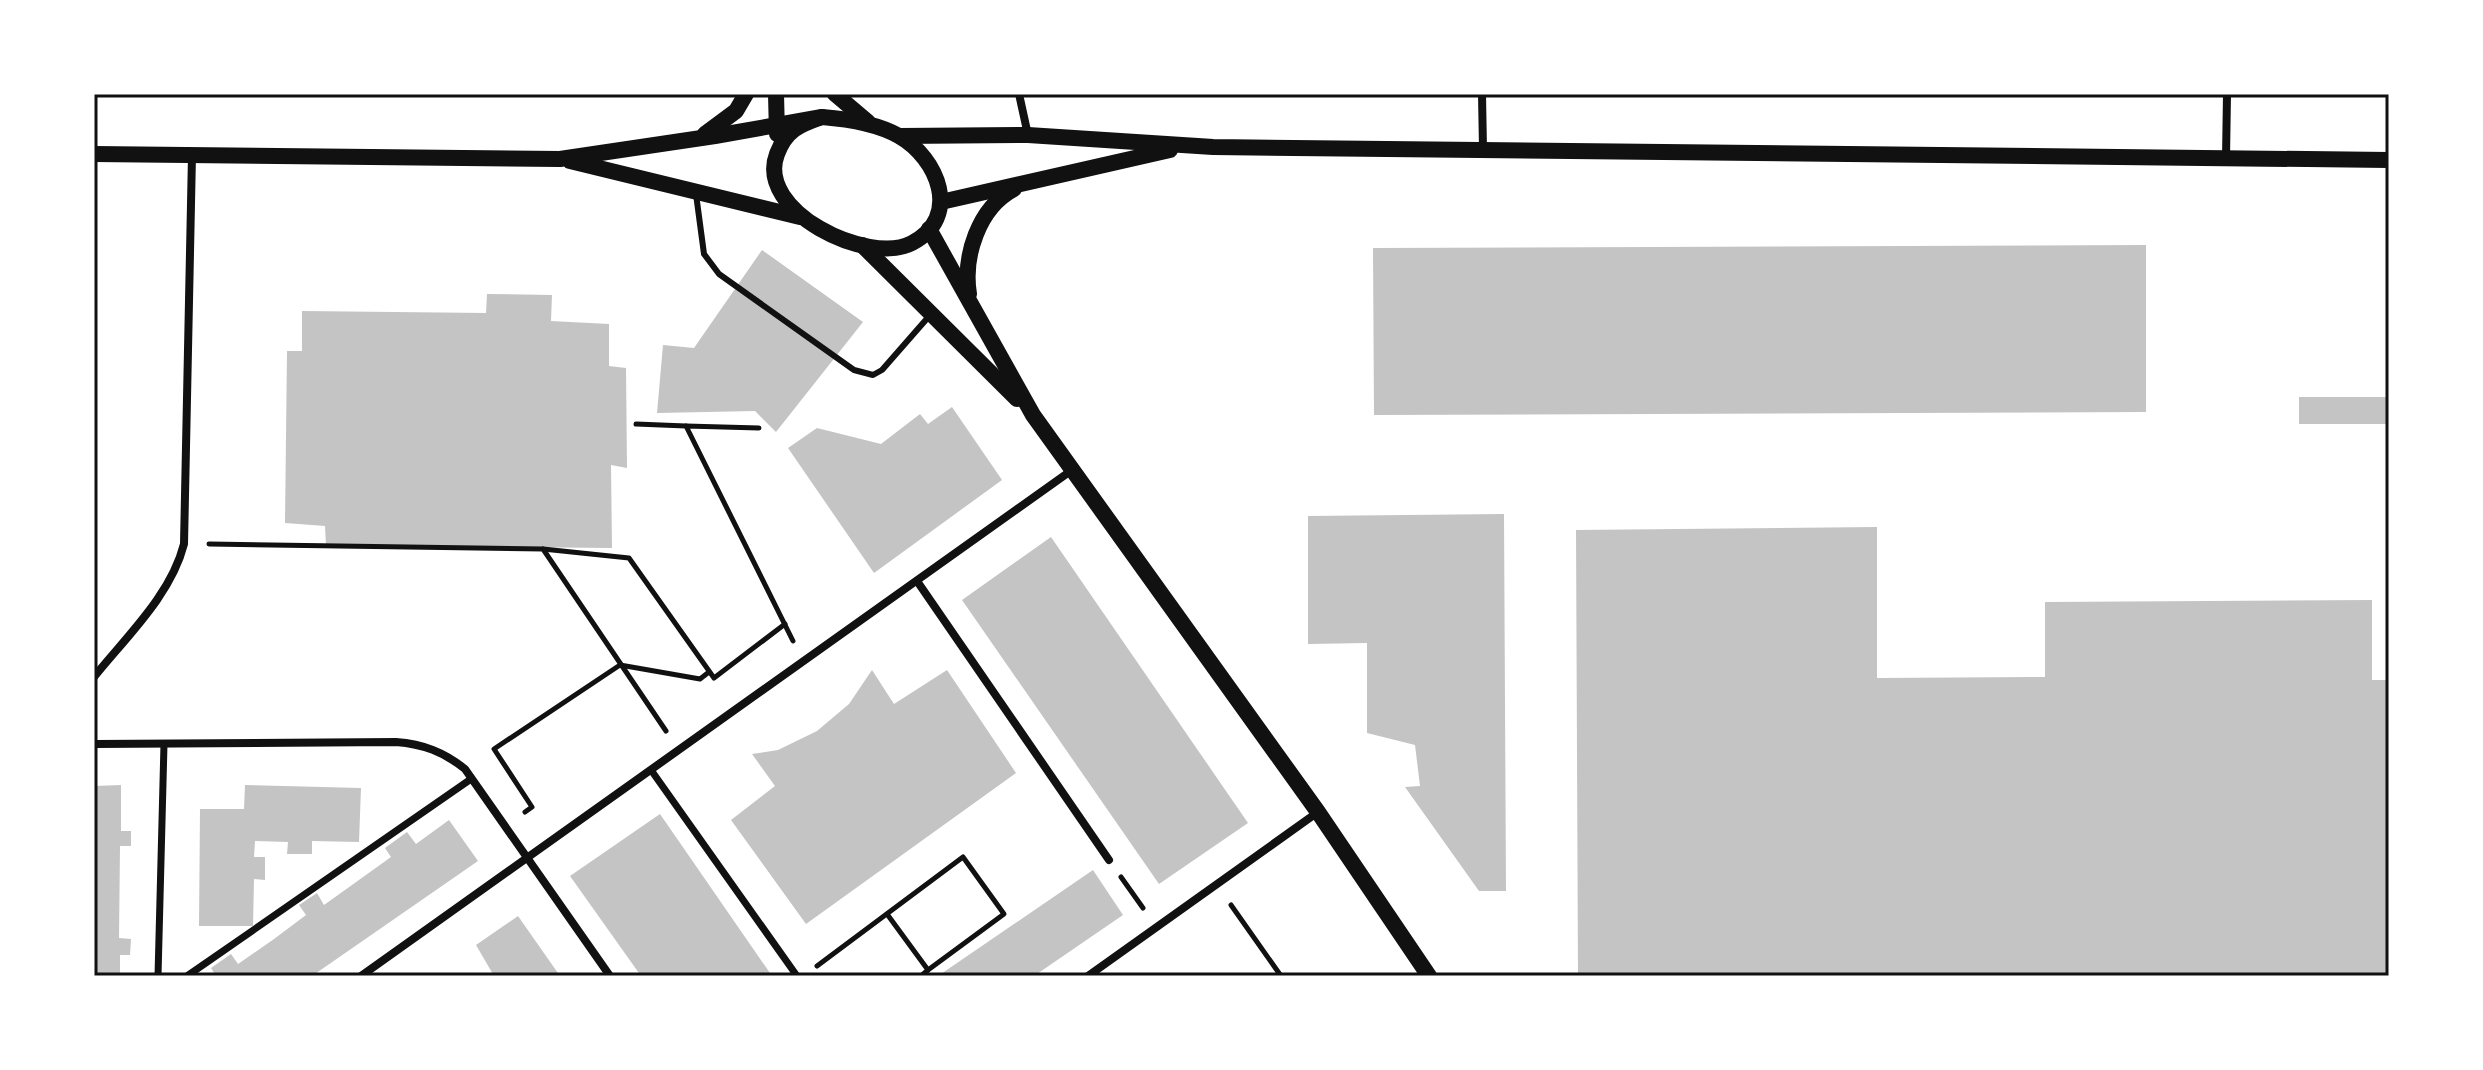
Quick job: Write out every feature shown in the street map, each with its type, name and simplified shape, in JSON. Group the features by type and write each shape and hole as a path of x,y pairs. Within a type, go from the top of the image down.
{"main road":[{"path":"699,138 721,125 736,111 746,94"},
{"path":"776,94 775,160 779,191 803,218"},
{"path":"835,94 872,126"},
{"path":"775,160 792,129 822,117"},
{"path":"94,154 560,159 822,117 872,126 900,136 1028,135 1191,146 2389,160"},
{"path":"560,159 803,218 831,234 885,249 904,246 929,229 941,202 940,185 932,167 900,136"},
{"path":"941,202 1191,146"},
{"path":"971,303 967,278 970,251 977,231 990,209 1006,193 1026,183"},
{"path":"929,229 1033,415 1318,812 1429,976"},
{"path":"862,245 1033,415"}],"street":[{"path":"1019,94 1028,135"},
{"path":"1482,94 1483,150"},
{"path":"2226,158 2227,94"},
{"path":"94,677 164,591 179,566 184,544 192,154"},
{"path":"361,976 1073,469"},
{"path":"917,581 1109,860"},
{"path":"94,744 416,744 451,757 465,769 610,976"},
{"path":"158,976 164,744"},
{"path":"651,770 797,976"},
{"path":"187,976 471,779"},
{"path":"1088,976 1318,812"}],"lane":[{"path":"696,191 704,254 719,274 854,370 873,375 882,370 931,314"}],"path":[{"path":"636,424 759,428"},
{"path":"686,426 794,642"},
{"path":"184,544 543,549 629,558 714,678 785,624"},
{"path":"543,549 667,734"},
{"path":"503,826 532,807 494,749 620,665 700,679 709,672"},
{"path":"816,967 963,857 1004,914 921,976"},
{"path":"1109,860 1156,927"},
{"path":"1216,884 1281,976"},
{"path":"887,914 928,970"}],"building":[{"path":"2146,245 2146,412 1374,415 1373,248"},
{"path":"762,250 863,322 776,432 755,411 657,413 663,345 694,348"},
{"path":"487,294 552,295 551,321 609,324 609,366 626,368 627,468 611,465 612,548 326,545 325,526 285,523 287,351 302,351 302,311 486,313"},
{"path":"2299,397 2389,397 2389,424 2299,424"},
{"path":"952,407 1002,480 874,573 788,448 817,428 881,444 920,414 928,424"},
{"path":"1504,514 1506,891 1479,891 1405,787 1420,786 1415,745 1367,733 1367,643 1308,644 1308,516"},
{"path":"1877,527 1877,678 2045,677 2045,602 2372,600 2372,680 2389,680 2389,976 1578,976 1576,530"},
{"path":"1051,537 1248,823 1159,884 962,600"},
{"path":"872,670 894,704 947,670 1016,773 806,924 731,820 775,786 752,754 778,750 817,731 849,704"},
{"path":"121,785 121,831 131,831 131,846 120,846 119,938 131,939 130,955 120,955 120,976 94,976 94,786"},
{"path":"245,785 361,788 359,842 312,841 312,854 287,854 288,842 255,841 254,857 265,857 265,880 254,879 253,926 199,926 200,809 244,809"},
{"path":"660,814 772,976 641,976 570,876"},
{"path":"449,820 478,861 312,976 216,976 211,968 231,954 238,964 306,915 299,905 317,893 324,905 391,857 385,848 407,832 416,844"},
{"path":"1093,870 1123,915 1034,976 938,976"},
{"path":"518,916 560,976 494,976 476,945"}]}
